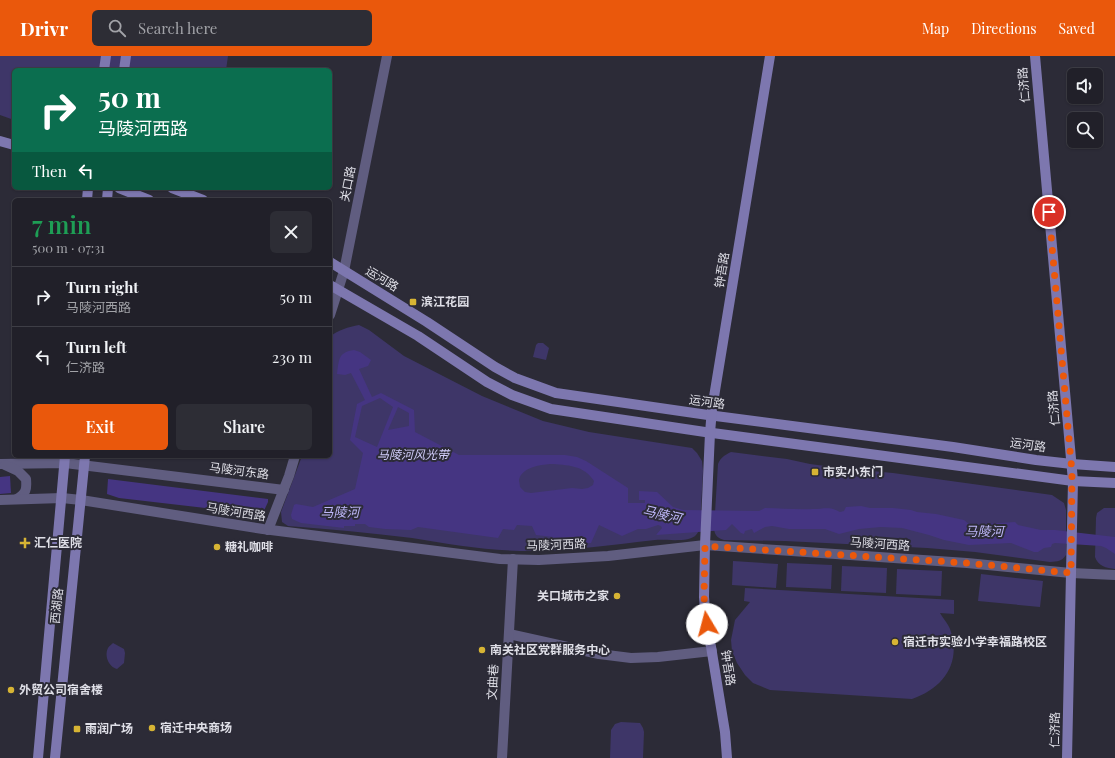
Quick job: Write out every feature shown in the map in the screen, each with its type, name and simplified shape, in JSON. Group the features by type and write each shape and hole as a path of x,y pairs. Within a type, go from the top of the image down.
{"street":[{"path":"104,68 106,56"},
{"path":"124,68 126,56"},
{"name":"关口路","path":"332,302 334,288 344,271 387,56"},
{"name":"钟吾路","path":"727,758 725,732 705,610 705,535 710,432 711,416 770,56"},
{"name":"仁济路","path":"1035,56 1073,481 1067,758"},
{"path":"0,141 12,144"},
{"path":"124,190 144,198"},
{"path":"177,190 198,198"},
{"name":"运河路","path":"332,263 427,322 495,367 515,378 556,393 711,416 1072,464 1115,467"},
{"path":"334,288 418,336 487,382 512,395 551,409 1073,481 1115,483"},
{"path":"268,530 284,490 294,458"},
{"name":"马陵河东路","path":"2,464 65,460 85,461 284,490"},
{"name":"西湖路","path":"38,758 65,460"},
{"name":"西湖路","path":"55,758 85,461"},
{"path":"2,464 18,472 26,479 26,490 24,494 17,499"},
{"name":"马陵河西路","path":"0,500 62,498 81,500 309,536 500,559 539,560 592,557 705,546 1115,575"},
{"name":"文曲巷","path":"502,758 513,559"},
{"path":"509,634 585,651 631,658 658,657 712,651"}],"green space":[{"path":"0,56 228,56 226,68 12,68 12,119 0,115"},
{"name":"马陵河风光带","path":"359,325 369,330 404,356 482,396 543,421 589,432 692,448 702,461 703,471 700,527 696,535 683,540 655,540 571,549 520,551 479,548 381,534 288,526 282,522 281,512 301,458 332,458 332,336 347,328"},
{"path":"538,343 543,343 549,348 546,360 533,357 536,345"},
{"path":"731,452 787,459 810,464 893,473 1052,495 1064,503 1066,510 1066,555 1061,560 1050,562 975,552 927,548 785,541 724,540 717,536 714,529 718,464 723,456"},
{"path":"1104,508 1115,508 1115,569 1108,568 1098,563 1095,557 1096,518 1097,513"},
{"path":"733,561 778,564 776,588 732,585"},
{"path":"787,563 832,565 831,589 786,587"},
{"path":"842,566 887,568 886,593 841,591"},
{"path":"897,569 942,571 941,596 896,594"},
{"path":"981,574 1043,581 1040,607 978,601"},
{"path":"745,588 954,600 954,614 940,613 950,629 953,641 954,652 952,663 948,672 941,681 933,688 912,699 770,690 753,683 745,675 737,663 732,651 731,640 735,620 750,602 744,601"},
{"path":"113,643 124,649 125,653 124,663 117,669 110,664 107,658 108,648"},
{"path":"621,722 640,723 644,732 643,758 610,758 611,730 615,724"}],"water":[{"name":"马陵河","path":"354,350 360,352 371,360 368,366 359,369 372,397 381,393 414,410 415,432 459,455 565,455 577,457 586,461 628,488 628,503 645,503 645,500 639,500 639,491 657,492 673,507 683,510 759,511 765,508 827,508 840,512 844,511 846,507 861,506 870,508 893,508 936,514 964,520 970,525 1015,522 1018,525 1041,530 1055,530 1115,537 1115,554 1101,546 1055,543 1052,544 1051,547 1044,548 1038,552 1034,552 1011,543 969,545 944,540 902,528 881,527 859,529 839,534 825,529 789,529 772,526 765,527 754,533 752,529 745,531 744,534 732,524 726,530 656,535 662,528 658,525 646,529 638,529 622,536 599,525 591,543 554,545 553,537 536,535 532,526 517,525 514,530 503,529 498,538 418,527 411,530 385,529 369,527 365,524 355,524 355,526 344,526 344,528 301,523 292,519 291,515 294,505 296,504 313,507 355,489 363,453 350,440 357,404 365,400 351,373 345,375 337,374 340,358 349,351","holes":["380,398 393,407 377,447 355,437 362,406","398,407 409,413 409,426 388,430","550,464 575,467 590,476 594,481 593,485 582,489 572,488 531,493 525,492 520,487 519,480 527,469"]},
{"path":"10,476 11,493 0,494 0,477"},
{"path":"108,479 268,499 268,502 262,515 259,516 257,514 119,498 107,494"}],"place":[{"name":"滨江花园","path":"413,302"},
{"name":"市实小东门","path":"815,472"},
{"name":"汇仁医院","path":"25,543"},
{"name":"糖礼咖啡","path":"217,547"},
{"name":"关口城市之家","path":"617,596"},
{"name":"宿迁市实验小学幸福路校区","path":"895,642"},
{"name":"南关社区党群服务中心","path":"482,650"},
{"name":"外贸公司宿舍楼","path":"11,690"},
{"name":"宿迁中央商场","path":"152,728"},
{"name":"雨润广场","path":"77,729"}],"route":[{"path":"707,624 704,597 705,546 967,563 1071,573 1073,481 1049,212"}]}
